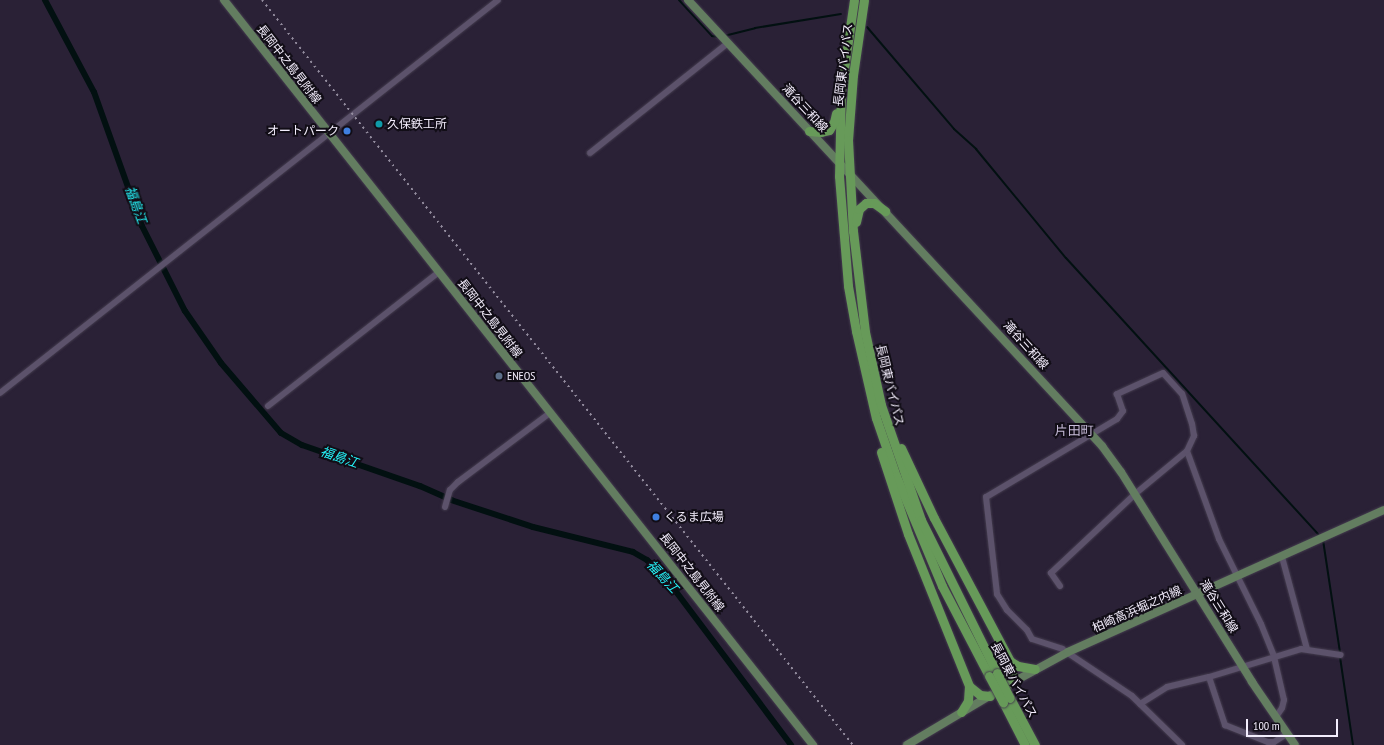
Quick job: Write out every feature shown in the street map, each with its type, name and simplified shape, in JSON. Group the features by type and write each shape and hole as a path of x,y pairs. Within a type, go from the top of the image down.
{"highway":[{"path":"809,131 825,132 834,122 840,66 851,0"},
{"name":"長岡東バイパス","path":"854,0 841,89 839,162 848,286 876,430 900,475 974,638 1006,700 1025,745"},
{"name":"長岡東バイパス","path":"864,0 849,115 849,173 861,312 881,405 900,475"},
{"path":"878,391 858,254 856,219 858,209 866,203 874,203 885,211"},
{"path":"900,475 949,547 1010,661 1012,673 1008,684"},
{"path":"900,475 956,651 969,686 968,701 961,712"},
{"path":"1010,661 1018,666 1035,669"},
{"path":"969,686 980,695 990,696"},
{"name":"長岡東バイパス","path":"1006,700 1035,745"}],"main road":[{"name":"長岡中之島見附線","path":"224,0 812,745"},
{"name":"滝谷三和線","path":"688,0 885,211 1110,456 1136,494 1242,666 1295,745"},
{"name":"柏崎高浜堀之内線","path":"907,745 1008,684 1068,652 1198,595 1384,510"}],"street":[{"path":"0,394 498,0"},
{"path":"590,153 728,43"},
{"path":"268,406 439,272"},
{"path":"1060,586 1051,573 1136,494 1187,451 1194,436 1192,424 1182,394 1163,373 1117,394 1123,407 1122,414 1092,436 986,498 992,538 995,583 1000,601 1032,639 1053,644 1068,652 1127,692 1182,745"},
{"path":"446,505 449,494 458,482 550,413"},
{"path":"1187,451 1219,539 1274,657 1284,700 1282,708 1276,717"},
{"path":"1282,557 1307,649"},
{"path":"1140,704 1167,687 1209,678 1242,666 1274,657 1307,649 1320,654 1341,655"},
{"path":"1209,678 1225,726 1268,742 1274,742 1287,734"}],"waterway":[{"name":"福島江","path":"45,0 94,92 142,226 185,311 221,363 281,433 302,445 420,486 451,500 533,527 633,552 647,560 665,577 791,745"},
{"path":"679,0 712,36 720,37"},
{"path":"724,36 755,28 841,14"},
{"path":"867,27 954,129 976,149 1066,258 1321,537"},
{"path":"1323,540 1340,653"},
{"path":"1340,657 1353,745"}],"railway":[{"path":"262,0 853,745"}],"place":[{"name":"久保鉄工所","path":"379,124"},
{"name":"オートパーク","path":"347,131"},
{"name":"ENEOS","path":"499,376"},
{"name":"くるま広場","path":"656,517"}],"district":[{"name":"片田町","path":"1074,431"}]}
